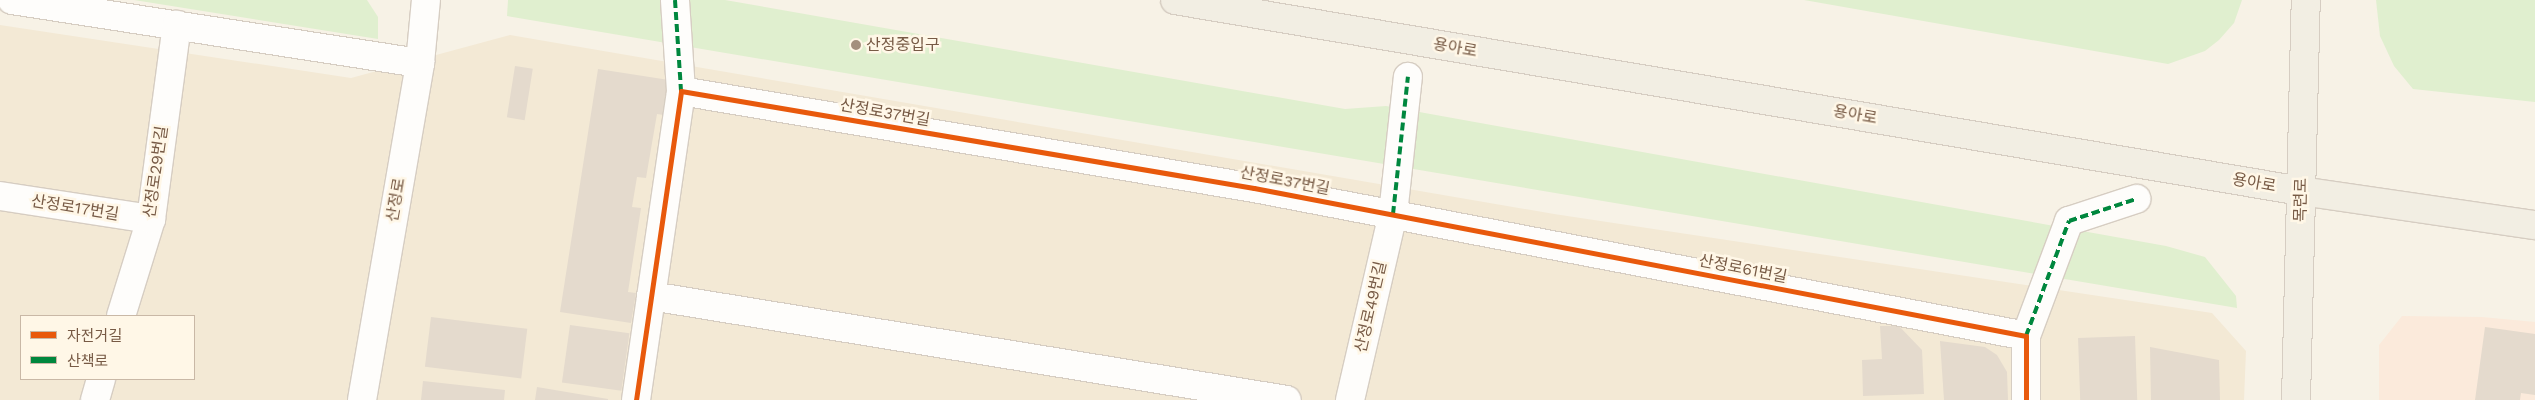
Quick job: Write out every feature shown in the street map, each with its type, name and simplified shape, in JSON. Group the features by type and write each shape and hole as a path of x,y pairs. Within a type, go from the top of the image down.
{"main road":[{"name":"용아로","path":"1175,0 2301,191 2535,225"},
{"name":"목련로","path":"2296,400 2306,0"}],"street":[{"path":"12,0 420,63"},
{"name":"산정로","path":"362,400 420,63 426,0"},
{"path":"636,400 681,91 675,0"},
{"name":"산정로29번길","path":"121,315 151,219 177,25"},
{"name":"산정로49번길","path":"1350,400 1392,214 1408,77"},
{"name":"산정로37번길","path":"681,91 1254,188 1392,214"},
{"name":"산정로17번길","path":"0,196 151,219"},
{"path":"2026,400 2026,336 2069,221 2136,199"},
{"name":"산정로61번길","path":"1392,214 2026,336"},
{"path":"651,296 1287,400"},
{"path":"95,400 101,380"}],"shaded area":[{"path":"0,25 351,78 510,35 1554,214 2212,313 2246,351 2244,400 0,400"},
{"path":"2402,316 2482,317 2535,322 2535,400 2379,400 2379,345"}],"green space":[{"path":"134,0 367,0 378,17 378,39"},
{"path":"508,0 725,0 1345,109 1386,106 2166,246 2205,257 2236,296 2237,308 507,16"},
{"path":"1804,0 2242,0 2234,23 2219,40 2205,51 2168,64"},
{"path":"2376,0 2535,0 2535,102 2413,89 2394,66 2380,36"}],"building":[{"path":"515,66 533,69 525,120 507,117"},
{"path":"598,69 669,80 664,115 657,114 646,178 637,177 632,207 641,208 628,292 636,293 631,323 560,312"},
{"path":"431,317 527,329 521,378 425,367"},
{"path":"570,325 629,333 621,391 562,382"},
{"path":"1880,326 1899,326 1922,350 1924,394 1863,396 1862,360 1882,359"},
{"path":"2485,327 2535,334 2535,395 2521,393 2520,400 2475,400"},
{"path":"2135,336 2137,400 2080,400 2078,338"},
{"path":"1940,341 1985,347 1997,355 2007,372 2008,400 1944,400"},
{"path":"2150,347 2219,360 2220,400 2151,400"},
{"path":"423,381 505,390 504,400 421,400"},
{"path":"537,387 608,399 608,400 535,400"}],"marked path":[{"path":"675,0 681,91"},
{"path":"1393,214 1408,77"},
{"path":"2026,336 2069,221 2136,199"}],"cycle path":[{"path":"636,400 681,91 1254,188 2026,336 2026,400"}],"place":[{"name":"산정중입구","path":"856,45"}]}
